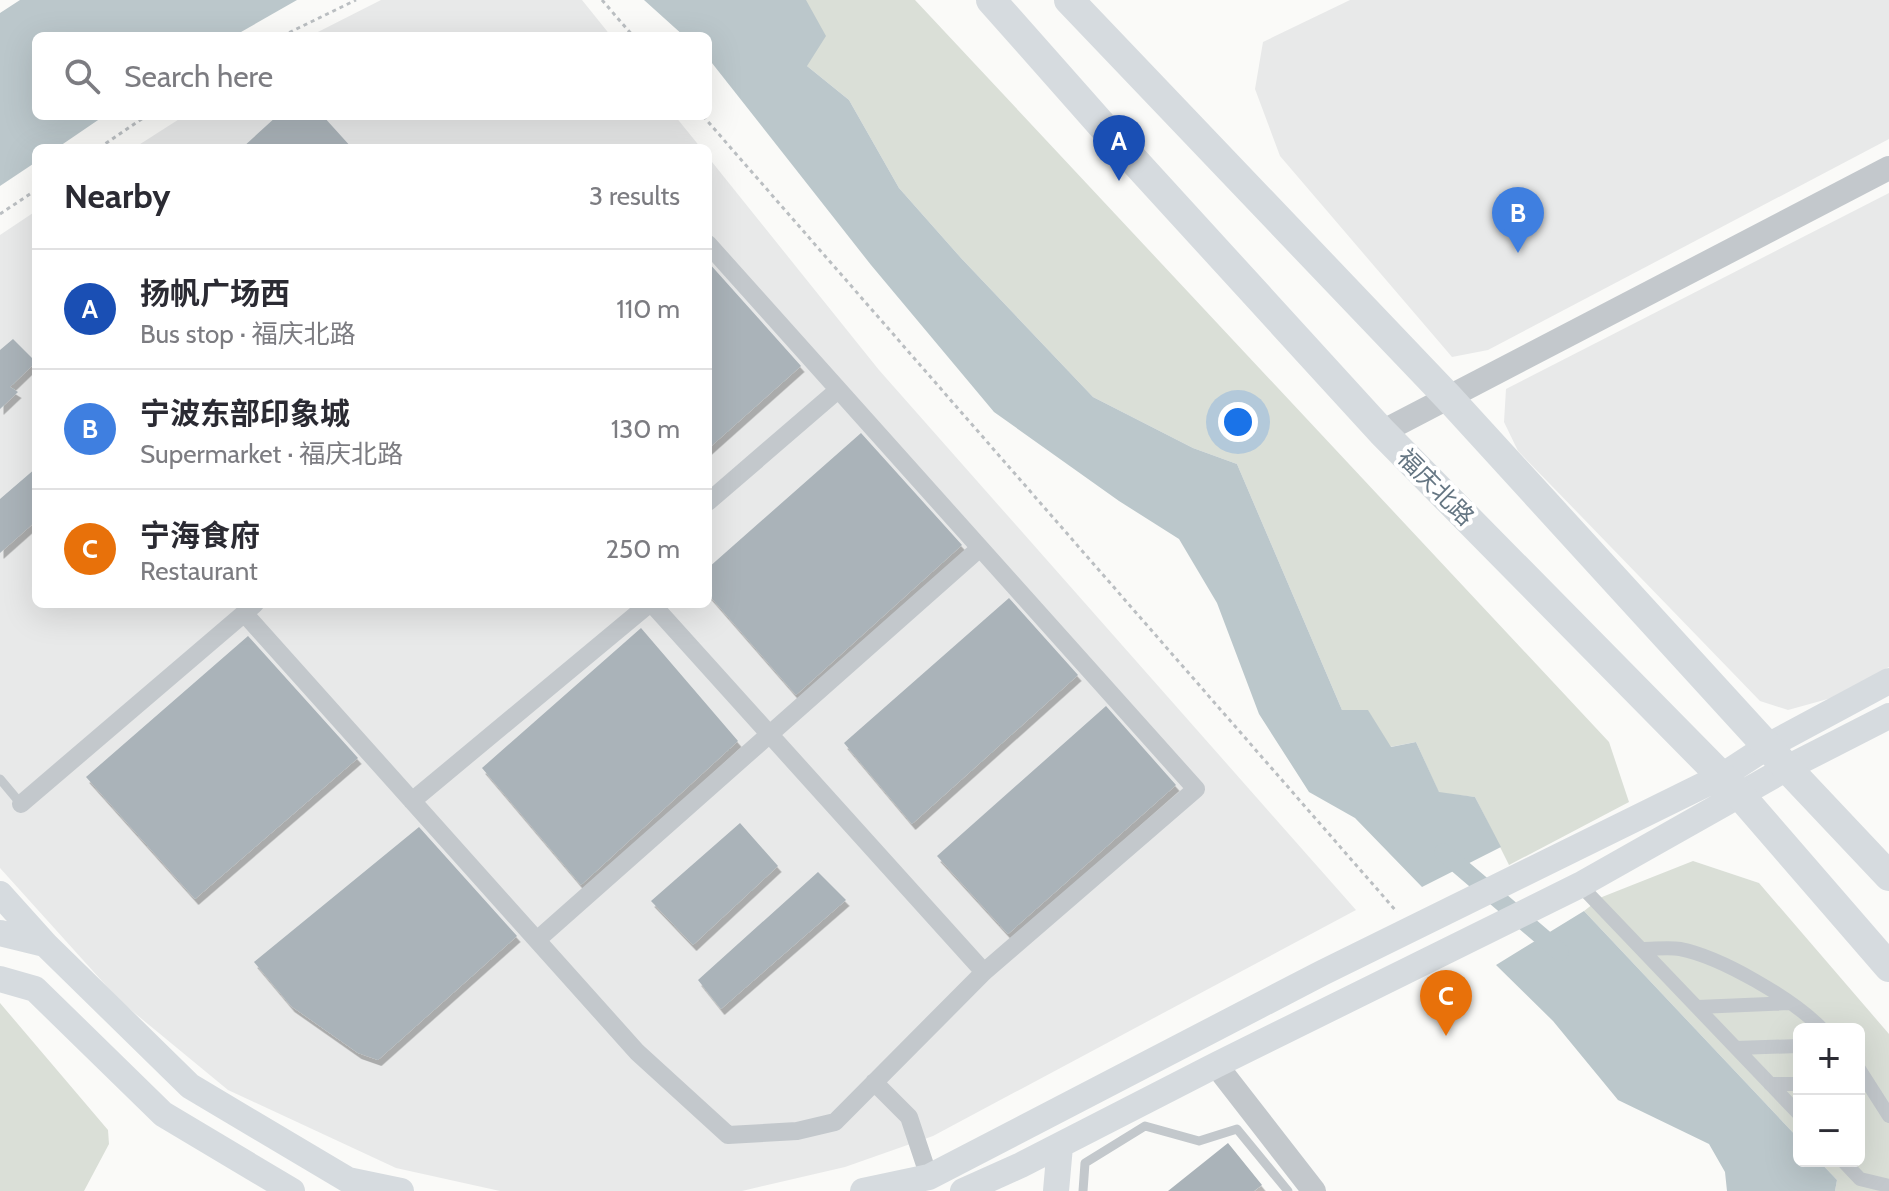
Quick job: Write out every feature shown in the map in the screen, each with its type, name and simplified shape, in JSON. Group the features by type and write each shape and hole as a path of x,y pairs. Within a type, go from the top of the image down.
{"main road":[{"name":"福庆北路","path":"991,0 1382,432 1731,785 1889,967"},
{"path":"1069,0 1448,397 1889,876"},
{"path":"963,1191 1019,1178 1060,1146 1216,1065 1580,885 1889,681"},
{"path":"1778,757 1889,716"},
{"path":"863,1191 929,1177 1322,973 1512,880 1731,785"},
{"path":"0,894 45,944 190,1086 348,1180 401,1191"},
{"path":"0,933 45,944"},
{"path":"0,979 35,989 163,1114 292,1191"},
{"path":"1056,1191 1060,1146"}],"street":[{"path":"1382,432 1889,168"},
{"path":"21,804 249,608 412,801 637,1052 728,1135 797,1131 835,1122 984,972 1196,789 712,248"},
{"path":"712,499 838,390"},
{"path":"537,940 980,548"},
{"path":"412,801 645,608"},
{"path":"654,608 984,972"},
{"path":"1580,885 1793,1108"},
{"path":"1642,949 1679,949 1718,962 1790,1003 1815,1023"},
{"path":"1698,1007 1790,1003"},
{"path":"1736,1048 1793,1046"},
{"path":"1216,1065 1314,1191"},
{"path":"874,1082 909,1117 929,1177"},
{"path":"1770,1084 1793,1084"},
{"path":"1865,1084 1889,1116"},
{"path":"1849,1167 1860,1179 1889,1186"}],"lane":[{"path":"0,779 21,804"},
{"path":"1083,1191 1085,1163 1145,1126 1199,1141 1237,1129 1287,1191"}],"path":[{"path":"290,32 356,0"},
{"path":"602,0 630,32"},
{"path":"105,144 140,120"},
{"path":"706,120 1412,929"},
{"path":"0,214 32,193"}],"shaded area":[{"path":"20,0 297,0 241,32 32,32 32,120 98,120 63,144 32,144 32,165 0,186 0,13"},
{"path":"381,0 582,0 608,32 318,32"},
{"path":"644,0 806,0 826,36 807,66 849,100 899,188 1093,397 1193,448 1237,464 1342,710 1368,710 1391,747 1416,742 1439,792 1475,797 1501,847 1422,887 1355,818 1309,792 1259,714 1217,603 1179,539 1119,501 994,412 871,265 712,63 712,32 680,32"},
{"path":"806,0 915,0 1609,742 1629,802 1509,865 1475,797 1439,793 1416,742 1390,747 1368,711 1342,710 1237,464 1193,448 1093,397 961,258 899,188 849,100 807,66"},
{"path":"1350,0 1889,0 1889,139 1488,350 1452,357 1280,156 1255,89 1263,42"},
{"path":"178,120 678,120 698,144 140,144"},
{"path":"712,162 879,370 1356,910 933,1136 845,1167 742,1191 500,1191 396,1168 228,1090 120,1001 0,868 0,235 32,214 32,608 712,608"},
{"path":"1889,193 1889,667 1835,697 1788,710 1760,701 1518,451 1504,422 1506,389"},
{"path":"1693,861 1759,883 1889,1034 1889,1191 1835,1191 1837,1180 1825,1167 1865,1167 1865,1023 1793,1023 1793,1133 1584,911 1602,897"},
{"path":"1584,911 1793,1133 1793,1167 1825,1167 1837,1180 1835,1191 1727,1191 1725,1172 1709,1144 1618,1100 1553,1021 1496,965"},
{"path":"0,1003 108,1130 109,1144 84,1191 0,1191"}],"building":[{"path":"273,120 327,120 348,144 246,144"},
{"path":"712,266 801,366 712,445"},
{"path":"13,339 32,358 32,366 10,387 18,392 0,409 0,350"},
{"path":"861,433 962,545 796,695 712,599 712,564"},
{"path":"32,471 32,525 0,553 0,499"},
{"path":"1009,598 1078,675 912,824 844,743"},
{"path":"641,628 738,741 581,885 482,768"},
{"path":"248,636 358,758 195,899 86,777"},
{"path":"1106,706 1176,785 1008,934 937,856"},
{"path":"740,823 778,866 693,945 651,901"},
{"path":"419,827 517,936 378,1060 358,1053 291,1006 254,962"},
{"path":"818,872 846,900 721,1009 698,980"},
{"path":"1228,1143 1262,1185 1254,1191 1168,1191"}],"waterway":[{"path":"1443,852 1560,952"}],"place":[{"name":"扬帆广场西","path":"1119,181"},
{"name":"宁波东部印象城","path":"1518,253"},
{"name":"宁海食府","path":"1446,1036"}]}
